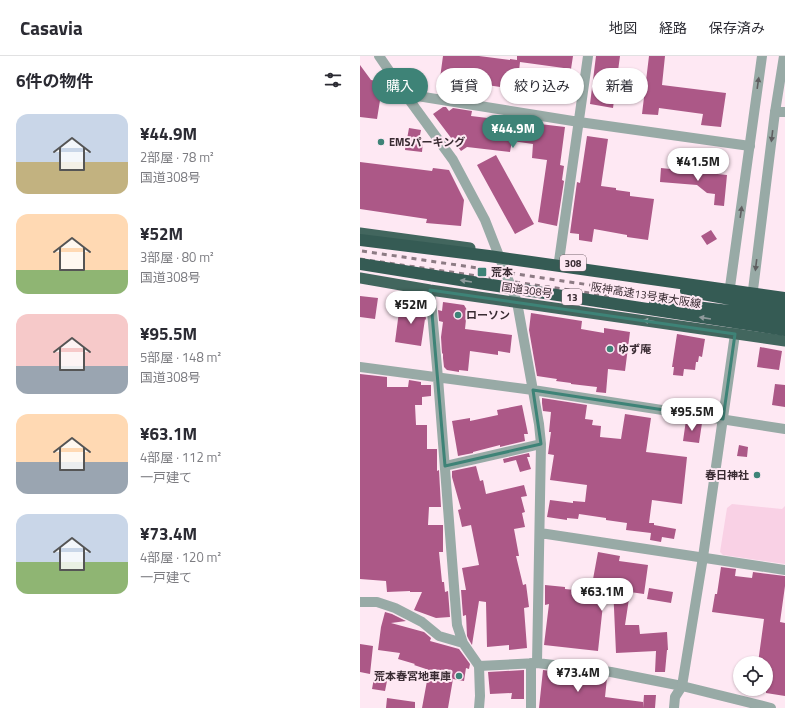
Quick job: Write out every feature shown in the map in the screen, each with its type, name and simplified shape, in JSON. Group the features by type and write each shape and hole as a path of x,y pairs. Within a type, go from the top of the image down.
{"highway":[{"name":"308","path":"360,232 785,294"},
{"name":"阪神高速13号東大阪線","path":"360,240 489,256 785,298"},
{"name":"阪神高速13号東大阪線","path":"360,264 785,330"},
{"path":"588,270 704,295 785,309"},
{"name":"国道308号","path":"360,278 430,290 785,340"},
{"path":"485,284 568,291 785,318"}],"street":[{"path":"379,56 387,68"},
{"path":"559,261 588,56"},
{"path":"735,334 730,287 762,56"},
{"path":"674,708 675,697 682,686 703,557 735,334 752,290 780,112 784,56"},
{"path":"428,98 579,122 750,146"},
{"path":"412,104 453,160 486,220 517,302 541,444 540,533 531,708"},
{"path":"430,290 457,625 463,643 480,666 479,708"},
{"path":"360,367 533,390 785,429"},
{"path":"445,466 541,444"},
{"path":"540,533 785,570"},
{"path":"360,602 377,602 395,608 422,622 439,636 463,643"},
{"path":"480,666 534,663 611,672 682,686 771,708"}],"highlighted area":[{"path":"430,290 735,334 723,419 533,390 541,444 445,466"}],"shaded area":[{"path":"732,504 782,509 785,506 785,564 723,555 720,552 727,508"}],"building":[{"path":"443,56 479,56 517,60 517,56 573,56 571,68 520,62 519,68 500,68 500,87 492,86 492,68 441,68"},
{"path":"596,56 620,56 618,68 594,68"},
{"path":"649,56 665,56 662,85 726,93 721,127 701,125 703,114 659,108 658,115 642,114 643,104 648,104"},
{"path":"360,65 372,80 372,104 379,104 377,119 360,117"},
{"path":"592,88 592,104 614,104 613,108 590,104"},
{"path":"443,107 446,107 449,111 453,108 472,111 471,116 496,119 496,124 523,127 523,122 565,127 560,165 564,166 562,180 564,181 557,226 538,222 547,160 532,158 533,144 512,141 510,152 467,147 461,151 433,114"},
{"path":"409,128 421,130 419,140 423,141 422,152 405,150"},
{"path":"587,136 608,139 601,186 630,192 630,196 654,199 648,240 627,237 627,235 594,229 592,242 579,240 579,234 570,233 577,182 580,183"},
{"path":"496,155 534,224 515,234 477,165"},
{"path":"360,162 432,171 433,168 449,170 464,200 461,226 426,223 427,219 360,209"},
{"path":"661,168 727,175 724,206 714,205 715,194 707,193 697,185 660,182"},
{"path":"711,230 717,239 707,245 701,236"},
{"path":"360,296 378,298 375,319 360,317"},
{"path":"443,302 464,305 467,310 465,329 512,335 510,353 498,351 498,355 470,351 468,371 459,370 459,372 447,370 444,367 442,353 441,337 443,322 439,321 438,310 442,311"},
{"path":"400,304 425,308 426,320 425,319 421,346 395,342"},
{"path":"531,313 582,321 581,329 604,333 604,328 630,332 625,371 608,369 606,393 596,392 597,387 571,384 556,381 557,379 537,376 529,330"},
{"path":"677,334 705,339 702,357 699,356 698,362 696,362 695,370 684,369 683,376 673,375 674,367 672,367"},
{"path":"760,347 782,351 779,370 757,367"},
{"path":"360,374 387,377 387,387 408,387 409,380 421,382 421,385 431,385 431,396 422,397 422,405 415,405 416,425 427,425 427,449 437,449 437,471 439,470 441,507 429,507 428,525 443,525 443,552 439,552 442,582 444,582 445,592 448,591 450,617 436,618 414,610 422,592 387,592 386,581 360,579"},
{"path":"775,384 785,385 785,407 772,405"},
{"path":"542,398 587,405 585,419 593,420 592,425 601,426 600,437 621,439 625,414 651,418 646,452 687,457 682,504 652,500 649,523 676,529 674,539 662,537 661,542 650,540 651,533 626,530 627,523 606,520 606,518 579,514 578,519 567,518 567,520 547,517 550,500 573,503 573,501 585,502 587,485 550,480 554,455 548,454 551,432 549,432 551,412 543,411"},
{"path":"522,405 528,434 524,434 525,441 500,447 500,445 458,456 452,421 470,418 470,421 498,415 497,410"},
{"path":"686,420 702,423 699,443 683,441"},
{"path":"739,445 748,447 747,457 737,456"},
{"path":"529,453 530,457 527,457 531,469 520,472 516,460 504,463 503,459"},
{"path":"476,466 480,481 483,480 486,494 524,485 527,496 521,497 525,512 522,513 525,527 514,529 519,556 516,556 523,585 526,584 529,607 524,608 527,648 509,650 509,645 487,647 486,602 479,601 472,645 467,636 466,615 463,616 461,590 466,590 462,568 479,565 471,525 462,527 458,510 461,509 452,477 452,471"},
{"path":"598,552 620,556 619,561 648,565 644,594 630,592 625,625 639,625 640,634 667,632 668,650 665,672 655,672 656,651 616,653 613,586 605,586 598,651 544,645 549,604 545,605 545,585 565,587 565,589 585,591 585,589 591,590"},
{"path":"721,567 736,569 735,576 752,578 753,572 785,576 780,622 785,623 785,696 773,694 773,656 759,656 764,619 712,612 715,594 717,594"},
{"path":"649,588 673,592 671,603 647,599"},
{"path":"385,612 406,621 391,623 424,632 431,638 430,641 459,649 470,664 469,669 466,668 464,681 453,679 448,708 422,708 429,670 398,659 400,653 378,650 381,627"},
{"path":"360,644 373,646 370,674 360,672"},
{"path":"524,670 524,699 511,699 512,693 490,694 488,672"},
{"path":"543,670 607,678 605,697 643,702 643,708 539,708"},
{"path":"374,678 387,681 385,691 372,689"},
{"path":"644,695 656,695 655,708 643,708"},
{"path":"387,698 415,702 415,708 386,708"}],"railway":[{"path":"362,251 491,270"},
{"path":"360,259 492,278"},
{"path":"510,273 610,288"},
{"path":"515,282 610,296"},
{"path":"759,309 785,313"},
{"path":"759,318 785,321"}],"place":[{"name":"EMSパーキング","path":"381,142"},
{"name":"荒本","path":"482,272"},
{"name":"ローソン","path":"458,315"},
{"name":"ゆず庵","path":"610,349"},
{"name":"春日神社","path":"757,475"},
{"name":"荒本春宮地車庫","path":"459,676"}]}
